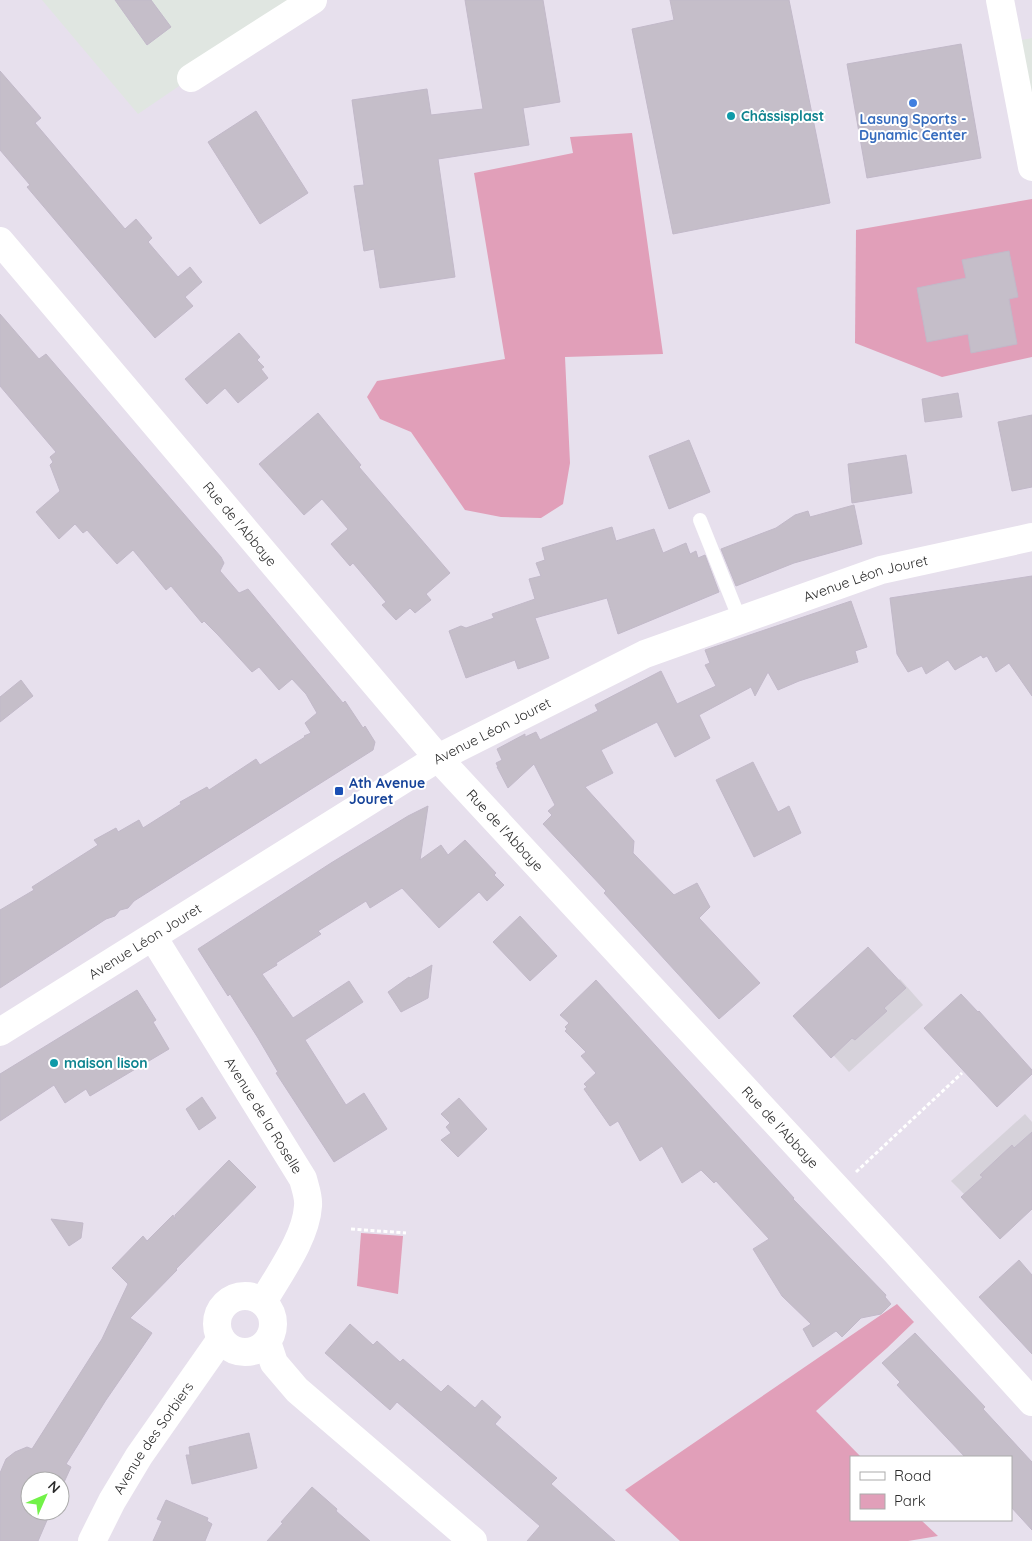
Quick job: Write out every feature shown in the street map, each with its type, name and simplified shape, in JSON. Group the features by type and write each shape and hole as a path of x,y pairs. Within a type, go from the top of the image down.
{"street":[{"path":"191,78 313,0"},
{"path":"1000,0 1032,167"},
{"name":"Rue de l'Abbaye","path":"0,241 438,758 838,1189 1032,1402"},
{"name":"Avenue Léon Jouret","path":"0,1032 438,758 645,654 880,570 1032,537"},
{"name":"Avenue de la Roselle","path":"153,937 304,1178 308,1204 305,1222 297,1243 263,1302"},
{"path":"246,1295 255,1297 263,1302 273,1316 272,1334 267,1342 260,1348 243,1352 227,1346 221,1339 216,1322 218,1313 223,1306 238,1296 246,1295"},
{"name":"Avenue des Sorbiers","path":"92,1541 112,1501 139,1456 221,1339"},
{"path":"267,1342 274,1363 298,1390 473,1541"}],"lane":[{"path":"700,520 740,620"}],"path":[{"path":"838,1189 962,1073"},
{"path":"351,1230 406,1233"}],"shaded area":[{"path":"42,0 313,0 138,114"},
{"path":"1032,38 1032,167 1008,43"},
{"path":"900,979 923,1005 849,1072 825,1046"},
{"path":"1025,1114 1032,1122 1032,1138 967,1197 951,1181"}],"green space":[{"path":"632,133 663,354 565,357 570,463 563,504 541,518 501,517 465,510 411,432 380,419 367,397 377,381 505,359 474,173 573,153 570,137"},
{"path":"1032,199 1032,357 942,377 855,343 856,230"},
{"path":"361,1233 403,1236 398,1294 357,1286"},
{"path":"897,1304 914,1322 816,1411 860,1456 850,1456 850,1521 922,1521 938,1536 908,1541 680,1541 625,1490"}],"building":[{"path":"115,0 151,0 171,27 147,45"},
{"path":"465,0 543,0 560,102 523,108 529,145 438,159 455,277 380,288 374,249 364,251 354,186 364,185 352,100 427,89 431,115 483,109"},
{"name":"Châssisplast","path":"670,0 789,0 830,203 673,234 632,29 674,20"},
{"path":"961,44 981,158 867,178 847,64"},
{"path":"0,71 41,118 35,123 125,229 136,219 152,238 148,242 178,277 190,267 202,282 185,297 193,306 155,338 27,187 30,185 0,150"},
{"path":"256,111 308,193 260,224 208,142"},
{"path":"1009,251 1018,297 1009,299 1017,344 971,353 968,334 927,342 917,288 966,278 962,260"},
{"path":"0,314 39,359 46,354 221,557 224,563 220,571 239,593 248,589 343,703 345,701 375,742 373,750 0,988 0,910 34,890 32,887 98,845 94,840 116,828 118,832 139,820 143,828 181,804 180,802 207,787 209,790 256,759 260,765 311,733 305,723 317,713 306,694 292,679 279,690 259,667 252,672 204,621 202,623 171,586 166,590 133,550 117,564 87,530 83,533 75,524 59,539 36,512 60,491 50,465 53,462 50,457 56,452 0,386"},
{"path":"239,333 260,357 257,360 264,367 261,369 268,378 238,403 225,388 207,404 185,379"},
{"path":"958,393 962,417 925,422 922,399"},
{"path":"318,413 361,465 359,467 450,573 426,594 431,600 415,613 410,608 396,620 382,605 386,602 353,563 350,566 331,544 348,529 322,499 304,515 259,464"},
{"path":"1032,415 1032,487 1012,491 998,422"},
{"path":"689,440 710,492 669,509 649,456"},
{"path":"906,455 912,493 852,503 848,464"},
{"path":"854,505 862,544 794,563 736,586 721,549 776,528 795,515 808,511 810,517"},
{"path":"612,527 616,541 654,529 663,553 686,543 690,554 696,551 698,558 705,555 719,592 618,634 607,598 535,618 549,658 518,669 515,660 466,678 449,631 461,626 466,628 494,618 492,614 535,599 529,579 541,576 536,563 545,560 542,548"},
{"path":"1032,576 1032,696 1009,663 996,672 987,656 983,658 981,655 955,670 948,660 926,674 922,666 908,672 897,654 890,598"},
{"path":"851,601 867,647 855,651 858,662 799,681 778,690 768,672 755,696 751,687 699,715 710,738 675,757 657,722 601,750 613,773 585,787 634,841 633,853 674,895 697,883 710,907 699,918 760,983 719,1019 604,893 606,891 543,824 552,815 548,811 555,805 534,764 508,788 497,767 496,763 502,760 497,749 525,734 525,737 536,732 540,740 598,711 595,705 661,671 677,704 716,686 705,665 710,663 705,650"},
{"path":"21,680 33,696 0,722 0,697"},
{"path":"753,762 778,812 789,806 801,833 754,857 716,780"},
{"path":"428,806 420,860 441,845 448,855 465,840 496,873 494,875 504,885 487,901 479,892 439,928 402,888 370,908 366,901 318,931 321,934 262,974 293,1018 349,981 363,1002 305,1040 346,1105 364,1093 387,1129 334,1162 276,1073 278,1072 230,994 228,996 198,949 331,863 408,816"},
{"path":"520,916 557,956 530,981 493,942"},
{"path":"868,947 906,988 884,1008 887,1011 855,1040 852,1038 831,1058 793,1016"},
{"path":"432,965 428,998 401,1012 388,992 409,977"},
{"path":"596,980 793,1199 886,1295 885,1297 891,1304 881,1314 861,1318 842,1337 836,1331 813,1347 803,1329 811,1324 782,1296 753,1249 769,1239 716,1181 714,1183 701,1170 682,1183 662,1146 640,1161 618,1121 610,1126 584,1089 587,1087 584,1084 596,1073 581,1056 586,1052 565,1031 567,1029 565,1027 569,1023 560,1015"},
{"path":"137,990 156,1020 153,1022 169,1049 90,1096 86,1089 65,1103 54,1085 0,1121 0,1074"},
{"path":"961,994 979,1011 1032,1070 1032,1074 997,1107 924,1028"},
{"path":"202,1097 216,1118 199,1130 186,1109"},
{"path":"459,1098 487,1129 458,1157 441,1140 451,1133 446,1127 450,1123 441,1114"},
{"path":"1032,1132 1032,1209 1000,1239 961,1197 983,1177 980,1175 1012,1145 1014,1148"},
{"path":"229,1160 256,1187 130,1318 152,1333 106,1400 66,1464 71,1467 69,1471 20,1471 20,1521 47,1521 38,1541 0,1541 0,1473 6,1459 15,1452 27,1447 32,1449 102,1339 128,1284 112,1268 143,1236 147,1241 173,1215 175,1219 175,1215"},
{"path":"51,1219 83,1223 81,1238 69,1246"},
{"path":"1019,1260 1032,1275 1032,1354 979,1297"},
{"path":"350,1324 373,1345 377,1341 400,1362 403,1359 441,1392 448,1385 475,1408 482,1400 501,1417 495,1424 557,1478 551,1484 615,1541 527,1541 540,1526 397,1402 390,1410 325,1353"},
{"path":"915,1333 985,1407 983,1409 1032,1462 1032,1530 1012,1508 1012,1456 964,1456 897,1385 900,1382 882,1363"},
{"path":"249,1433 257,1468 192,1484 186,1455 190,1455 189,1447"},
{"path":"312,1487 337,1509 336,1511 370,1541 267,1541"},
{"path":"166,1500 208,1518 207,1521 212,1524 205,1541 153,1541 162,1521 157,1519"}],"place":[{"name":"Lasung Sports - Dynamic Center","path":"913,103"},
{"name":"Châssisplast","path":"731,116"},
{"name":"Ath Avenue Jouret","path":"339,791"},
{"name":"maison lison","path":"54,1063"}]}
